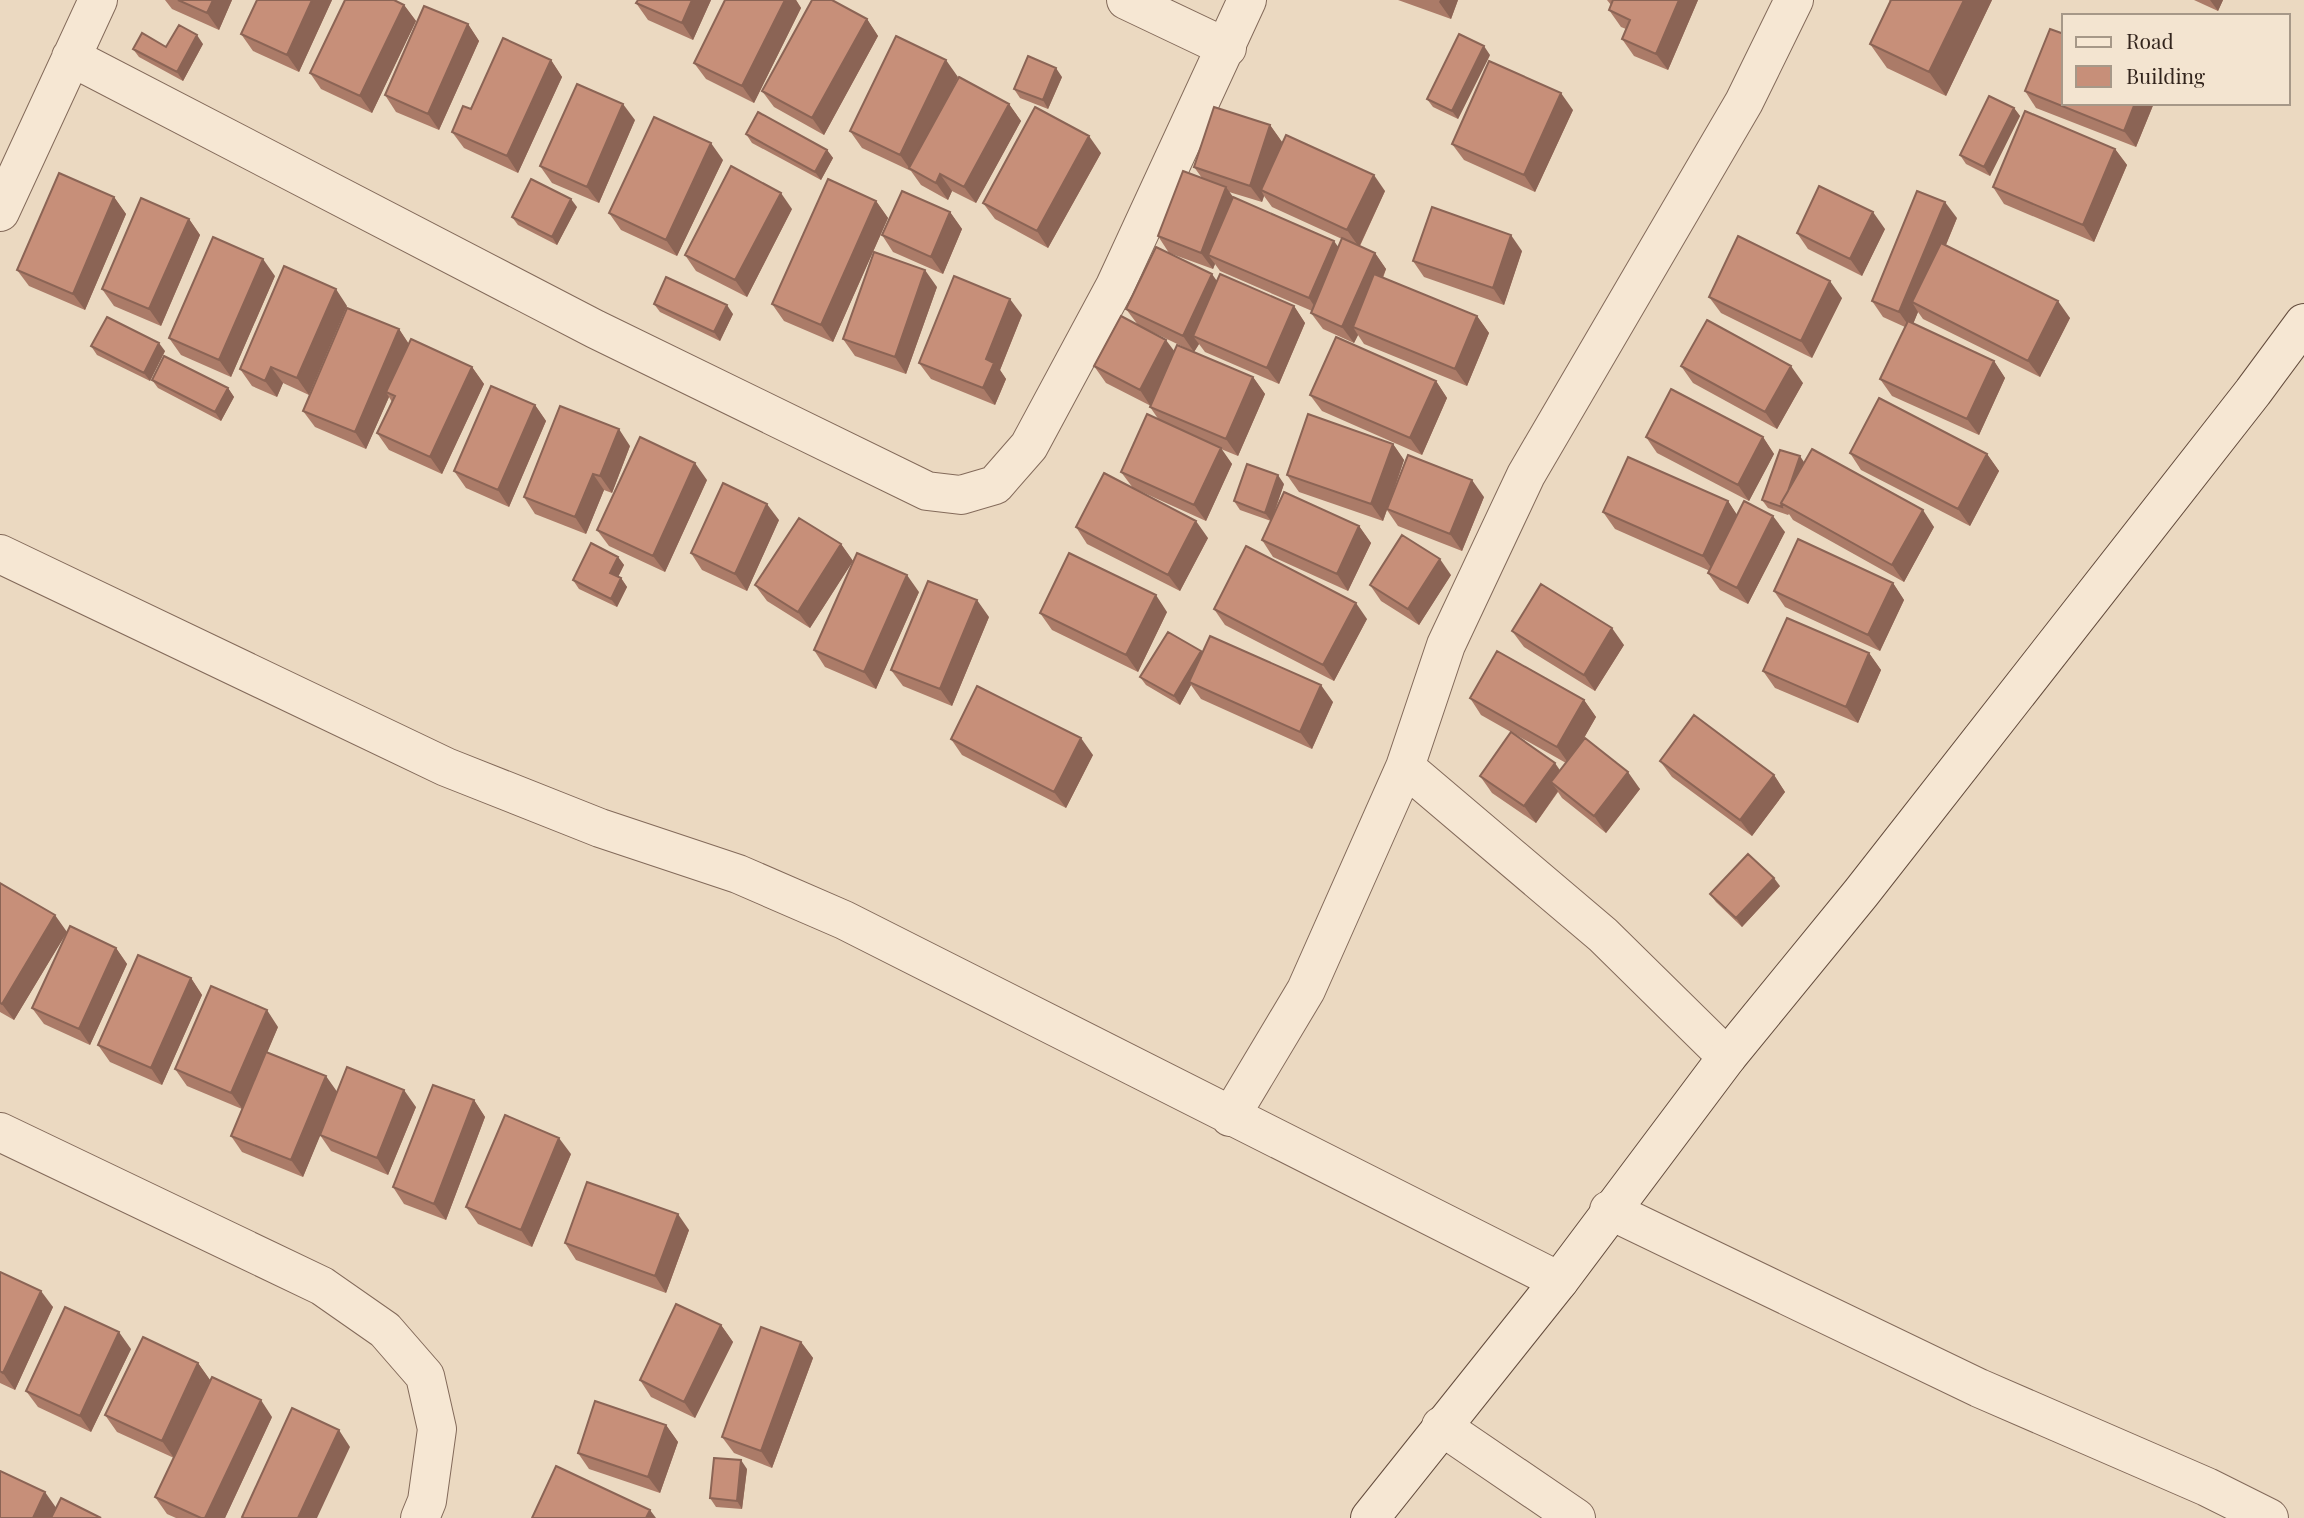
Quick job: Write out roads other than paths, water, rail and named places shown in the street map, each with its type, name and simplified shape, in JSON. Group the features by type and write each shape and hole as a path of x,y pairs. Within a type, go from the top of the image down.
{"street":[{"path":"0,212 98,0"},
{"path":"1126,0 1227,48"},
{"path":"71,57 596,329 926,491 961,495 995,485 1029,446 1115,286 1247,0"},
{"path":"1230,1118 1306,990 1405,766 1446,645 1526,475 1744,103 1794,0"},
{"path":"1370,1518 1559,1281 1609,1210 1727,1057 1878,872 2304,323"},
{"path":"0,554 446,767 600,828 738,874 844,920 1230,1118 1559,1281"},
{"path":"1405,766 1603,935 1727,1057"},
{"path":"0,1132 322,1286 385,1330 425,1376 437,1429 427,1501 420,1518"},
{"path":"1609,1210 1979,1388 2207,1487 2269,1518"},
{"path":"1441,1426 1576,1518"}]}
